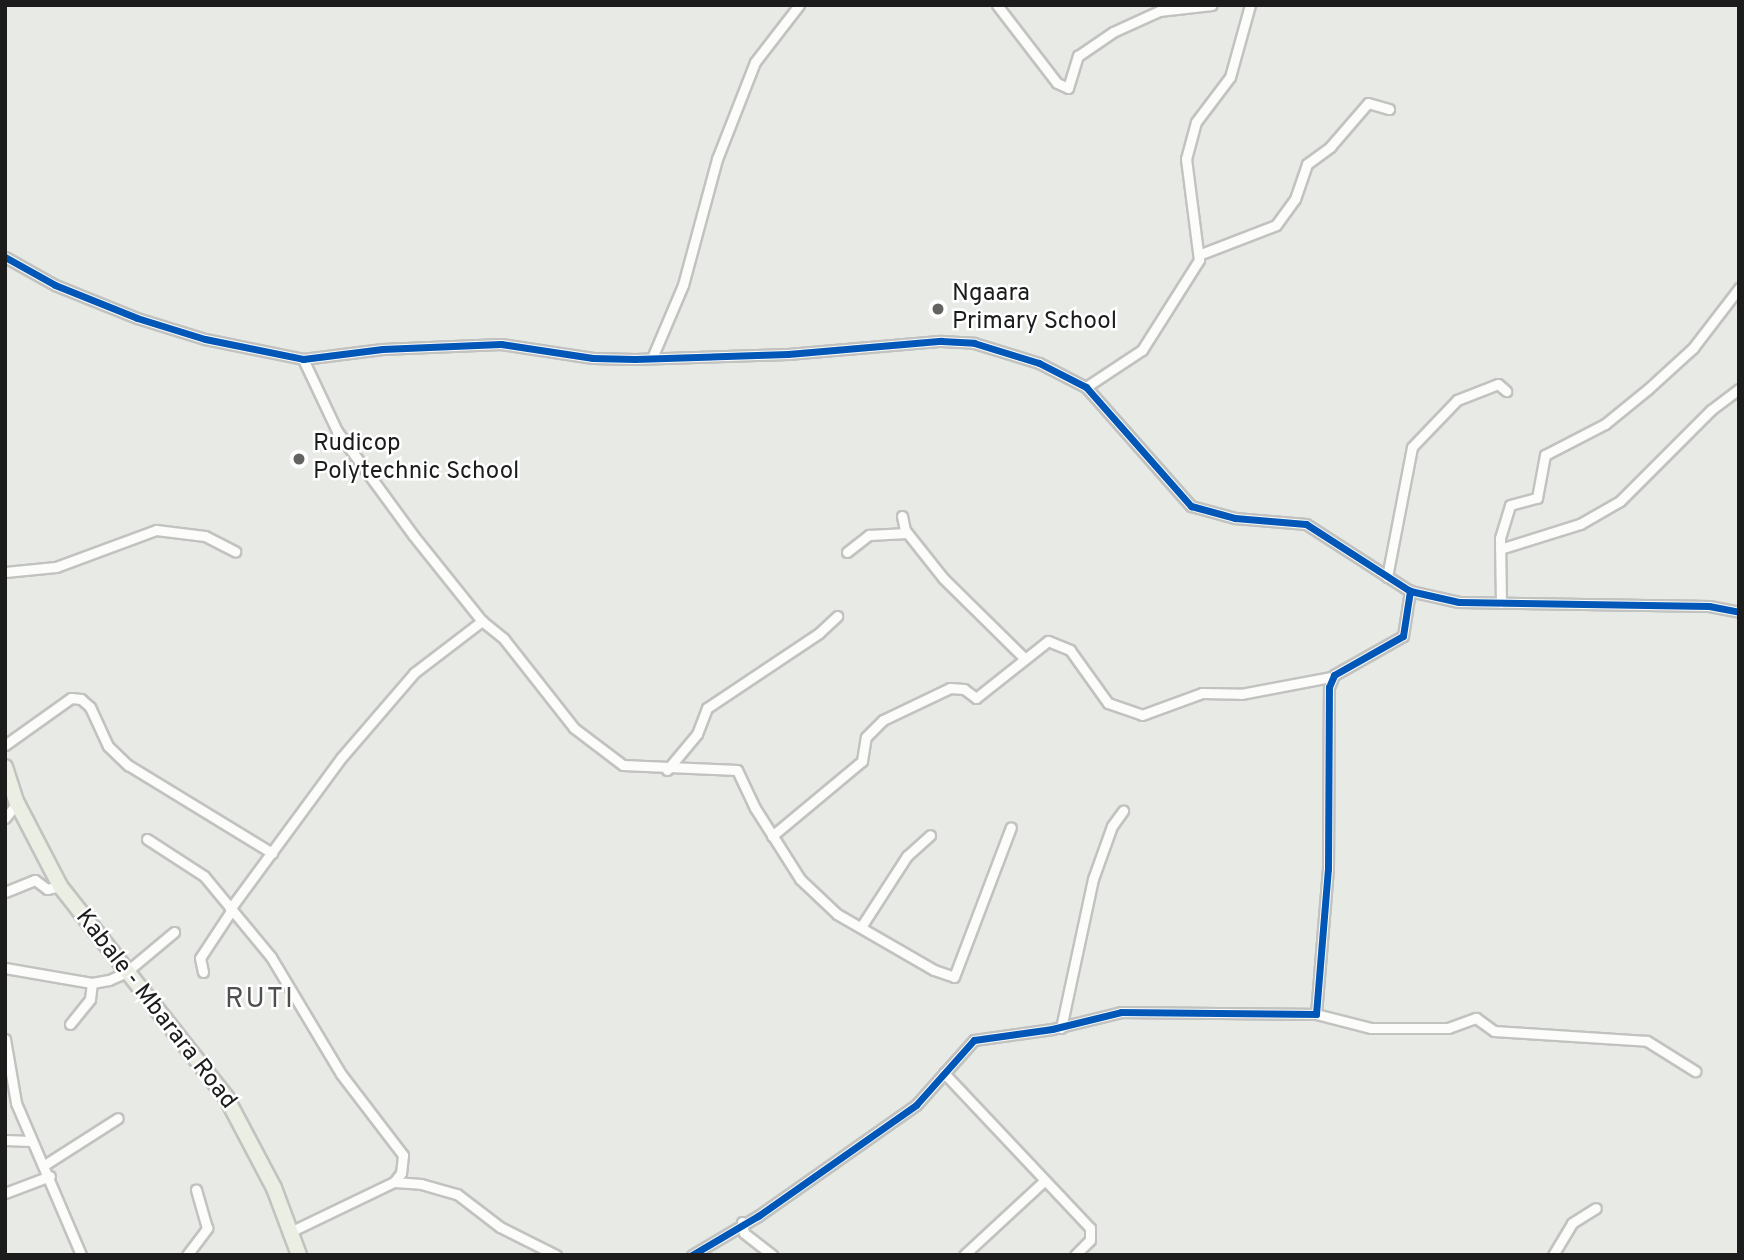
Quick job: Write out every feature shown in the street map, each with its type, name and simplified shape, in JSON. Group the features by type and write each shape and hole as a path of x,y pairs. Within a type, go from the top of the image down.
{"main road":[{"name":"Kabale - Mbarara Road","path":"6,774 60,886 226,1097 259,1157 292,1231 299,1255"}],"street":[{"path":"652,358 683,285 716,159 755,62 799,5"},
{"path":"997,5 1058,83 1068,88 1078,56 1113,32 1159,11 1212,5"},
{"path":"1086,387 1142,350 1165,320 1201,254 1186,159 1196,122 1230,77 1250,5"},
{"path":"1201,254 1276,225 1295,199 1307,164 1331,147 1368,103 1389,109"},
{"path":"5,257 55,285 137,318 227,345 303,359 382,349 501,344 593,358 652,358 957,341 1039,363 1086,387 1191,506 1235,518 1306,524 1410,591 1459,602 1709,607 1739,612"},
{"path":"1501,603 1500,549 1510,505 1537,498 1545,456 1605,424 1648,390 1693,348 1739,288"},
{"path":"303,359 337,431 482,621 504,639 574,728 597,749 623,765 667,770 734,768 772,836 808,889 861,927 954,977 1011,827"},
{"path":"1387,577 1412,447 1457,400 1498,384 1506,391"},
{"path":"1500,549 1580,524 1620,501 1711,410 1739,389"},
{"path":"902,516 906,533 962,600 1025,659"},
{"path":"5,572 56,567 156,530 205,536 235,551"},
{"path":"847,552 869,535 906,533"},
{"path":"772,836 862,761 866,737 883,720 950,688 964,689 976,698 1043,642 1059,642 1077,658 1108,704 1142,715 1202,693 1241,694 1331,677 1403,636 1410,591"},
{"path":"667,770 697,734 707,708 819,633 837,616"},
{"path":"203,972 200,958 230,910 341,758 414,673 482,621"},
{"path":"1315,1014 1328,869 1331,677"},
{"path":"5,745 76,697 90,707 108,746 128,765 272,853"},
{"path":"5,818 18,803"},
{"path":"1061,1028 1093,879 1112,826 1123,811"},
{"path":"861,927 907,856 930,835"},
{"path":"146,839 204,876 271,957 358,1098 389,1132 402,1155 401,1173 394,1182 292,1231"},
{"path":"5,892 35,880 47,889 60,886"},
{"path":"5,968 92,983 125,972 174,932"},
{"path":"70,1024 90,999 92,983"},
{"path":"692,1255 741,1222 768,1210 916,1105 974,1040 1061,1028 1121,1012 1315,1014 1371,1028 1448,1028 1476,1018 1494,1031 1647,1041 1695,1071"},
{"path":"5,1039 16,1103 32,1141 46,1164 81,1255"},
{"path":"944,1073 1092,1230 1075,1255"},
{"path":"46,1164 118,1118"},
{"path":"5,1140 32,1141"},
{"path":"5,1193 50,1176"},
{"path":"964,1255 1044,1181"},
{"path":"394,1182 444,1188 519,1239 556,1255"},
{"path":"187,1255 207,1228 196,1190"},
{"path":"1553,1255 1572,1223 1596,1208"},
{"path":"741,1222 744,1233 772,1255"}],"cycle path":[{"path":"5,257 55,285 137,318 205,339 303,359 382,349 501,344 593,358 635,359 788,354 941,341 974,343 1039,363 1086,387 1191,506 1235,518 1306,524 1410,591 1459,602 1709,606 1739,612"},
{"path":"692,1255 758,1216 916,1105 974,1040 1052,1029 1121,1012 1316,1014 1328,869 1329,687 1334,675 1403,636 1410,591"}],"place":[{"name":"Ngaara Primary School","path":"938,309"},
{"name":"Rudicop Polytechnic School","path":"299,459"}],"district":[{"name":"RUTI","path":"260,1000"}]}
